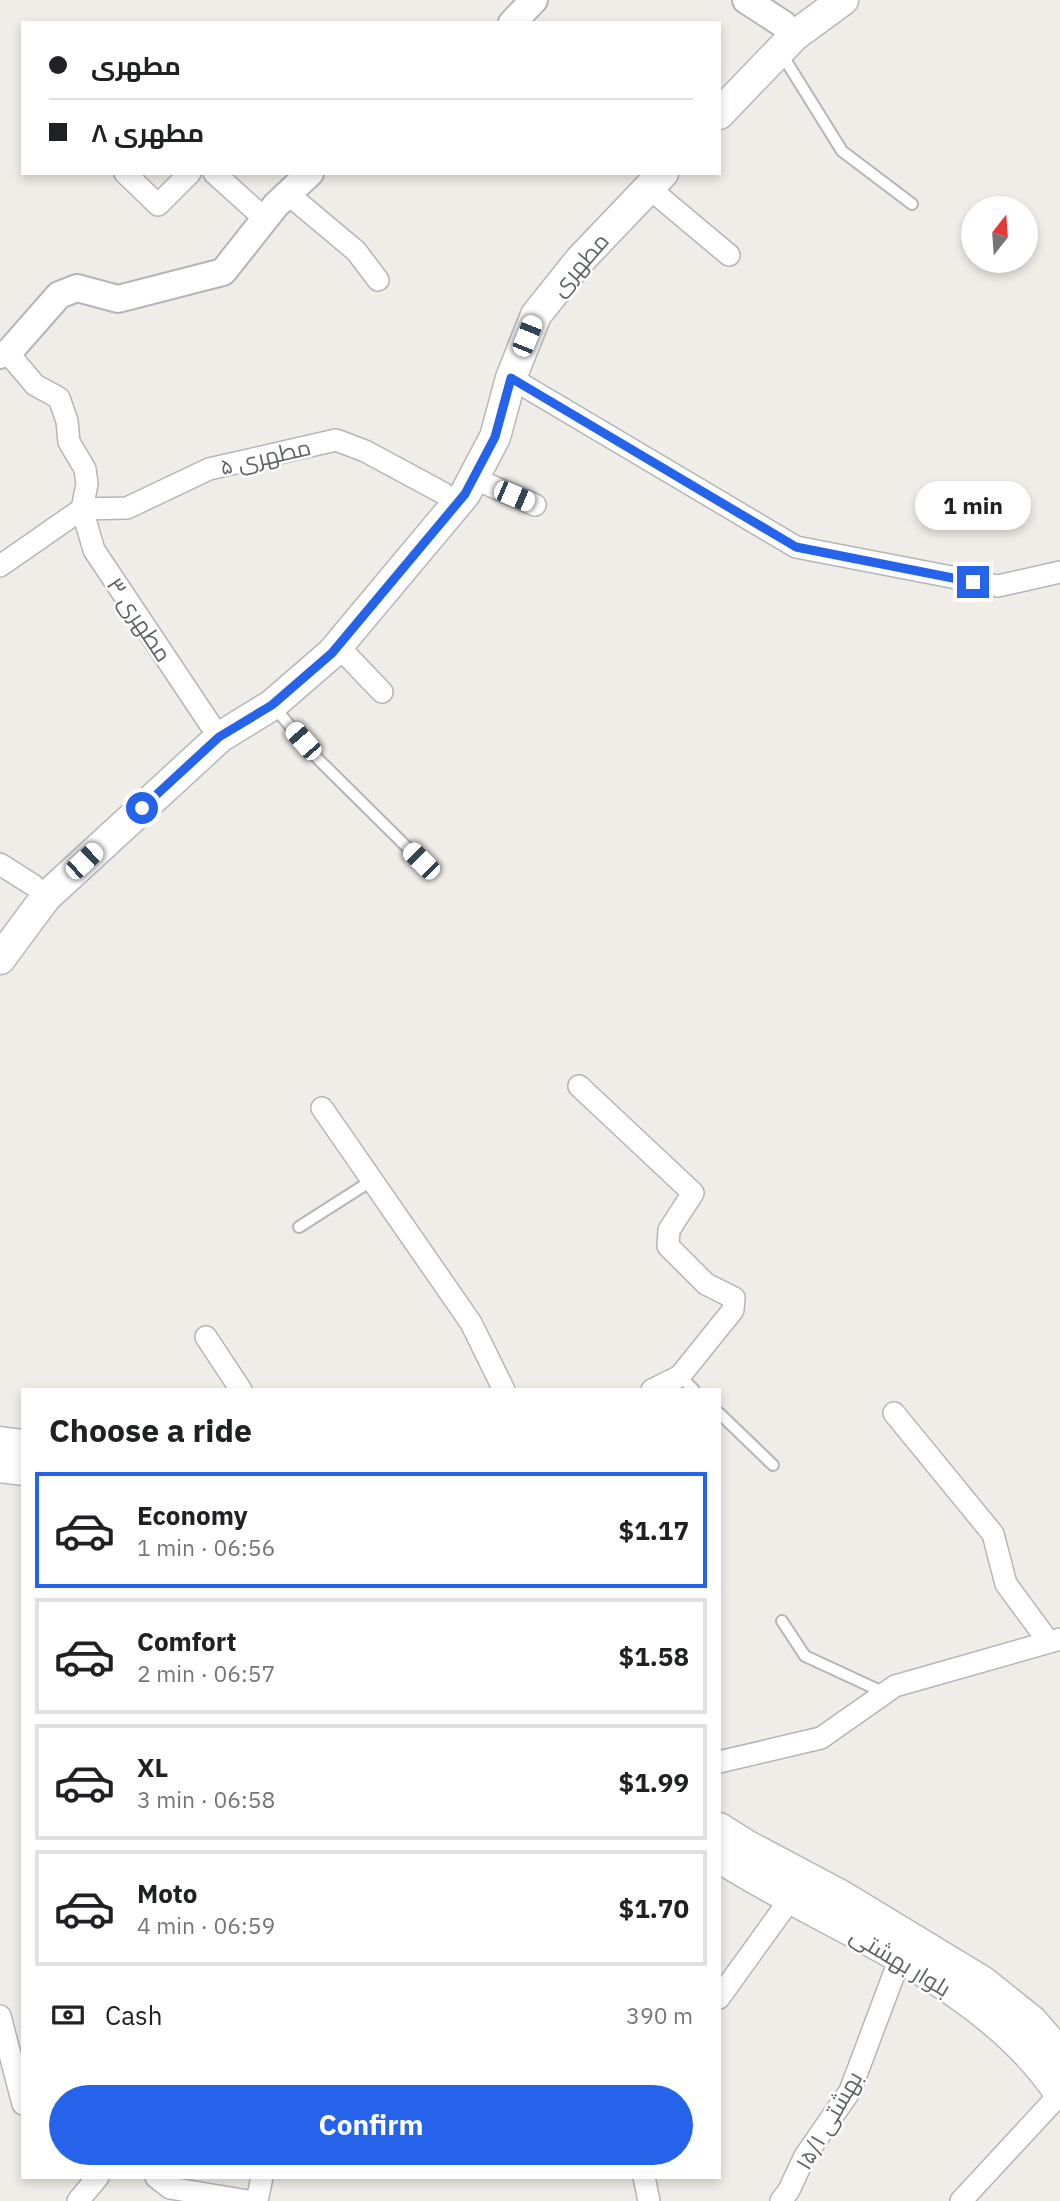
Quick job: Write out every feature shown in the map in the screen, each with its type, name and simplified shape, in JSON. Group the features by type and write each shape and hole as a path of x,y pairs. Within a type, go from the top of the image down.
{"main road":[{"path":"721,112 781,37 815,0"},
{"path":"721,88 781,37 794,36 843,0"},
{"name":"مطهری","path":"0,959 46,897 219,737 272,705 338,646 465,494 495,437 511,378 536,315 650,178"},
{"name":"مطهری","path":"0,930 33,885 210,724 262,692 320,641 451,484 480,431 495,373 521,307 567,249 650,178"},
{"path":"0,1442 21,1445"},
{"path":"0,1467 21,1470"},
{"name":"بلوار بهشتی","path":"721,1829 854,1903 982,1981 1032,2021 1060,2053"},
{"name":"بلوار بهشتی","path":"721,1858 900,1958 968,2001 1014,2038 1060,2094"}],"street":[{"path":"514,21 534,0"},
{"path":"746,0 781,37"},
{"path":"127,175 158,205 188,175"},
{"path":"216,175 265,219"},
{"path":"0,566 82,509 87,484 85,470 69,442 59,398 35,385 4,354 59,295 77,288 118,299 223,272 265,219 308,175"},
{"path":"650,178 729,255"},
{"path":"288,194 356,251 378,280"},
{"path":"511,378 796,547 998,586 1060,572"},
{"name":"مطهری ۵","path":"82,509 127,508 209,469 336,440 365,451 443,493"},
{"path":"473,478 535,505"},
{"name":"مطهری ۳","path":"82,509 94,550 210,724"},
{"path":"338,646 382,692"},
{"path":"0,864 33,885"},
{"path":"579,1086 693,1193 669,1230 668,1246 706,1284 734,1298 733,1310 687,1383 662,1388"},
{"path":"322,1108 471,1323 503,1388"},
{"path":"206,1337 240,1388"},
{"path":"721,1762 821,1738 895,1686 1054,1640 1006,1584 993,1534 894,1413"},
{"path":"721,1995 791,1898"},
{"name":"۱۵/۱ بهشتی","path":"781,2201 805,2156 850,2091 900,1958"},
{"path":"0,2017 21,2096"},
{"path":"961,2201 1060,2094"},
{"path":"78,2201 94,2179"},
{"path":"257,2201 262,2179"},
{"path":"644,2179 649,2201"},
{"path":"164,2189 248,2201"}],"lane":[{"path":"781,37 842,151 912,204"},
{"path":"272,705 319,760 421,861"},
{"path":"299,1227 371,1181"},
{"path":"721,1415 773,1465"},
{"path":"782,1621 804,1656 885,1693"}],"route":[{"path":"142,808 219,737 272,705 332,653 465,494 495,437 511,378 796,547 973,582"}]}
